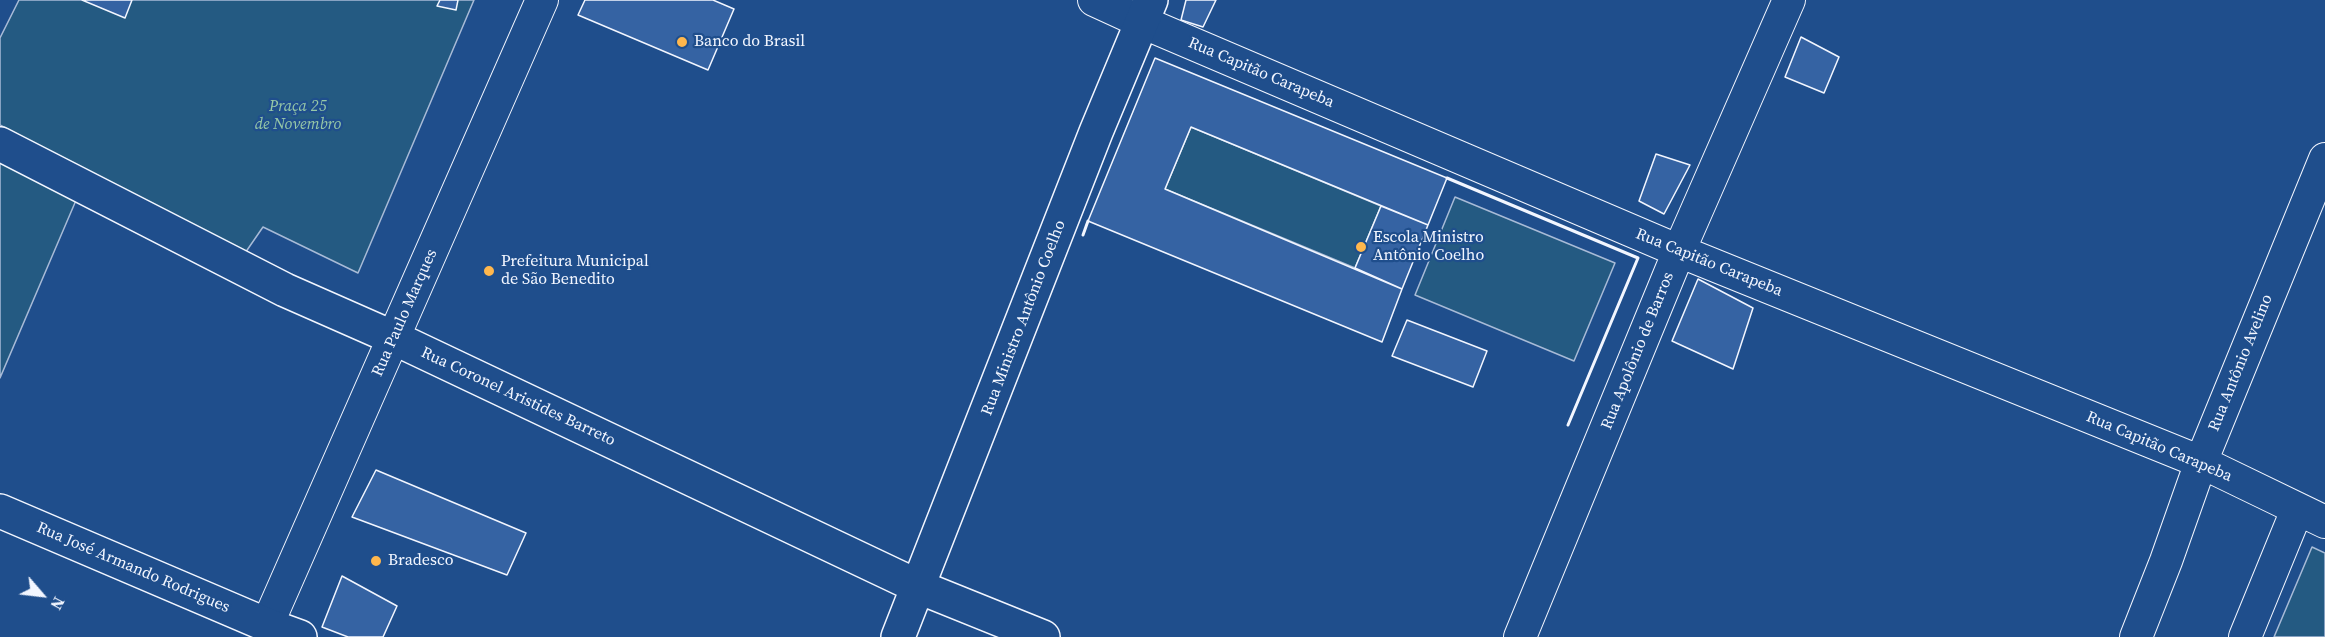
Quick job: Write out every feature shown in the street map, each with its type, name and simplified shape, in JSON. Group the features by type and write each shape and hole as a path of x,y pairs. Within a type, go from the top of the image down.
{"main road":[{"name":"Rua Ministro Antônio Coelho","path":"898,637 1096,132 1146,11"},
{"name":"Rua Coronel Aristides Barreto","path":"0,144 285,290 394,338 919,587 1042,637"},
{"name":"Rua José Armando Rodrigues","path":"0,511 300,637"}],"street":[{"name":"Rua Paulo Marques","path":"267,625 542,0"},
{"name":"Rua Capitão Carapeba","path":"1094,0 1146,11 1679,251 2201,462 2311,516"},
{"name":"Rua Apolônio de Barros","path":"1520,637 1679,251 1789,0"},
{"name":"Rua Antônio Avelino","path":"2136,637 2201,462 2325,159"},
{"path":"2245,637 2311,516"}],"green space":[{"name":"Praça 25 de Novembro","path":"19,0 474,0 358,273 263,227 243,256 0,125 0,38"},
{"path":"1191,127 1381,206 1355,268 1165,189"},
{"path":"0,160 77,198 0,378"},
{"path":"1455,197 1615,263 1574,361 1415,295"},
{"path":"2312,547 2325,553 2325,637 2274,637"}],"building":[{"path":"82,0 132,0 125,18"},
{"path":"440,0 458,0 456,10 437,6"},
{"name":"Banco do Brasil","path":"585,0 713,0 734,9 708,70 578,15"},
{"path":"1186,0 1216,0 1203,27 1181,20"},
{"path":"1801,37 1839,57 1824,93 1785,77"},
{"path":"1155,58 1447,178 1428,225 1191,127 1165,189 1402,289 1382,342 1088,221"},
{"path":"1656,154 1690,165 1664,214 1639,201"},
{"path":"1381,206 1428,225 1402,289 1355,268"},
{"path":"1698,279 1753,308 1733,369 1672,341"},
{"path":"1407,320 1487,351 1473,387 1392,356"},
{"path":"376,470 526,533 507,575 352,517"},
{"path":"342,576 397,606 383,637 348,637 322,627"}],"wall":[{"path":"1447,178 1638,258 1568,425"},
{"path":"1083,235 1088,221"}],"place":[{"name":"Banco do Brasil","path":"682,42"},
{"name":"Escola Ministro Antônio Coelho","path":"1361,247"},
{"name":"Prefeitura Municipal de São Benedito","path":"489,271"},
{"name":"Bradesco","path":"376,561"}]}
